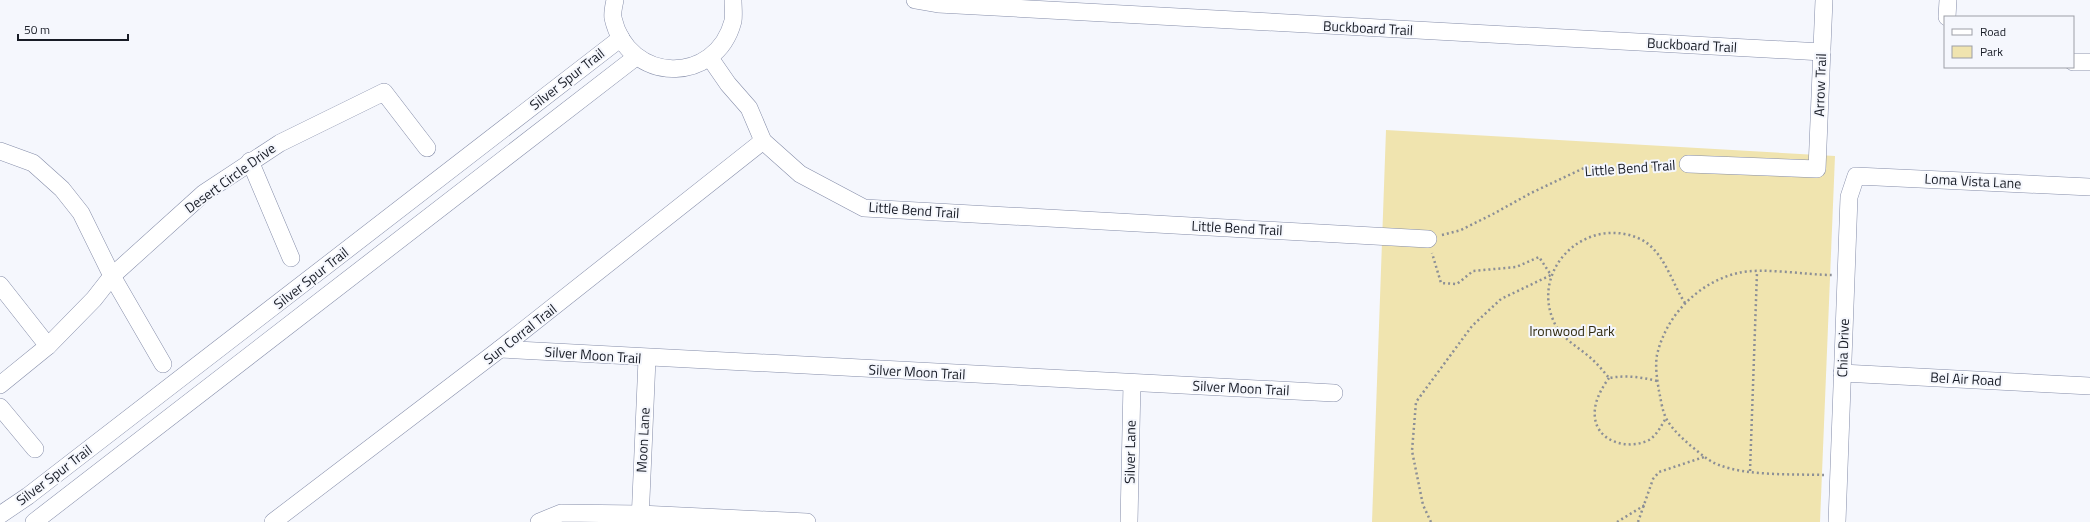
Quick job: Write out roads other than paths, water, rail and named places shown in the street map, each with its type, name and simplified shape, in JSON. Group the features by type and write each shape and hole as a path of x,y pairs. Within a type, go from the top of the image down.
{"street":[{"path":"615,0 613,17 620,38 636,57 648,65 680,70 710,58 725,41 733,20 733,0"},
{"name":"Buckboard Trail","path":"915,0 938,4 1822,52"},
{"name":"Arrow Trail","path":"1817,169 1824,0"},
{"path":"1947,16 1948,0"},
{"name":"Silver Spur Trail","path":"0,515 28,496 285,299 620,38"},
{"name":"Silver Spur Trail","path":"34,522 636,57"},
{"name":"Little Bend Trail","path":"710,58 728,84 750,108 764,141 800,174 864,208 1428,239"},
{"path":"2074,62 2090,62"},
{"name":"Desert Circle Drive","path":"0,385 48,346 94,299 112,276 204,193 250,161 280,143 384,92 427,148"},
{"name":"Sun Corral Trail","path":"273,522 500,349 764,141"},
{"path":"0,151 33,163 62,189 81,213 112,276 163,364"},
{"path":"250,161 291,258"},
{"name":"Little Bend Trail","path":"1688,164 1817,169"},
{"name":"Loma Vista Lane","path":"1856,176 2090,186"},
{"name":"Chia Drive","path":"1837,522 1849,197 1856,176"},
{"path":"318,272 334,291"},
{"path":"0,285 48,346"},
{"path":"285,299 300,318"},
{"name":"Silver Moon Trail","path":"500,349 647,359 1334,393"},
{"name":"Moon Lane","path":"640,518 647,359"},
{"name":"Bel Air Road","path":"1842,373 2090,386"},
{"name":"Silver Lane","path":"1129,522 1132,383"},
{"path":"0,407 34,449"},
{"path":"539,522 561,513 640,518 807,522"}],"park label":[{"name":"Ironwood Park","path":"1572,331"}]}
